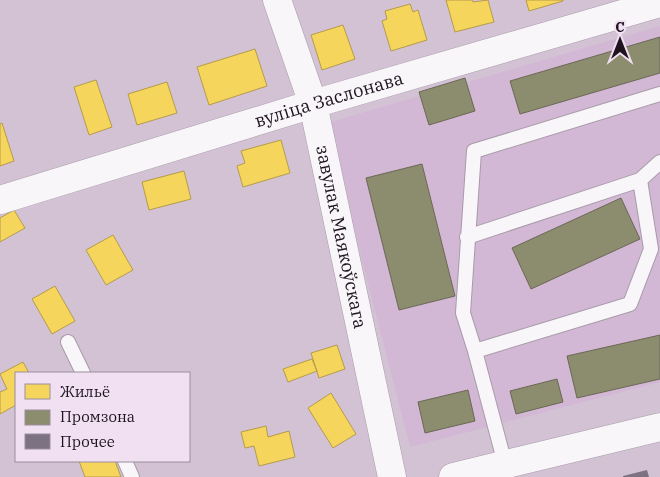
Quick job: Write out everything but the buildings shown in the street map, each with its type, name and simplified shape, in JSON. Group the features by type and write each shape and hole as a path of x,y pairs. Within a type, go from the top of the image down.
{"street":[{"name":"завулак Маякоўскага","path":"277,0 313,104 392,477"},
{"name":"вуліца Заслонава","path":"0,200 313,104 660,3"},
{"path":"452,477 660,428"}],"lane":[{"path":"505,464 463,313 474,151 660,94"},
{"path":"468,237 640,180 660,162"},
{"path":"475,351 630,304 651,249 640,180"},
{"path":"68,342 83,372"},
{"path":"125,462 132,477"}],"shaded area":[{"path":"660,26 660,382 410,447 327,123"}]}
